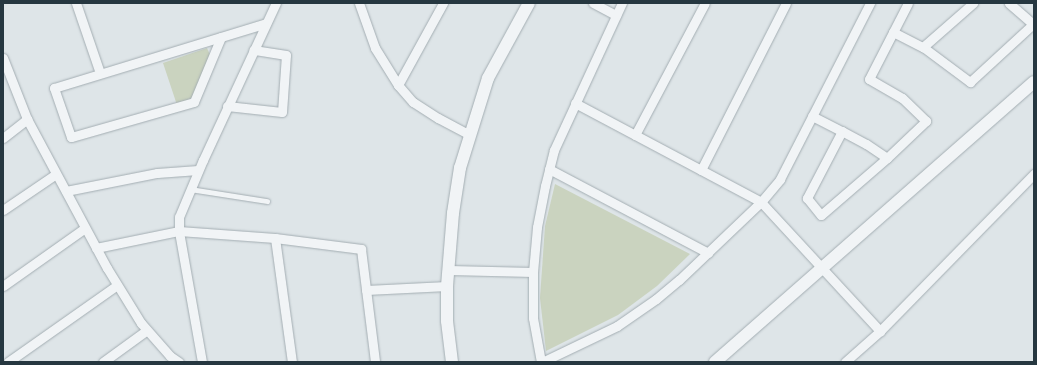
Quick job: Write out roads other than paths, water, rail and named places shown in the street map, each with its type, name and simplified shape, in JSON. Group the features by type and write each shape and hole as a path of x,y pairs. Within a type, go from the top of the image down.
{"street":[{"path":"76,3 100,73"},
{"path":"202,362 179,231 179,216 227,106 276,3"},
{"path":"359,3 375,48 398,85 413,102 438,118 470,135"},
{"path":"398,85 443,3"},
{"path":"452,362 447,321 446,286 449,270 453,213 460,168 488,78 529,3"},
{"path":"593,3 616,15"},
{"path":"622,3 554,150 549,169 537,227 533,272 533,318 542,362 616,326 656,299 708,253 761,202 780,179 870,3"},
{"path":"635,135 706,3"},
{"path":"701,170 786,3"},
{"path":"842,131 807,198 821,216 887,158 926,121 902,98 869,79 908,3"},
{"path":"923,47 973,3"},
{"path":"893,32 923,47 970,82 1033,24 1009,3"},
{"path":"221,37 194,102 71,137 54,88 266,23"},
{"path":"227,106 282,112 286,55 253,50"},
{"path":"3,58 27,119 117,285 147,330 170,356 179,362"},
{"path":"715,362 1034,82"},
{"path":"575,103 761,202 823,267 880,331"},
{"path":"812,116 842,131 887,158"},
{"path":"3,138 27,119"},
{"path":"549,169 708,253"},
{"path":"66,192 157,173 198,170"},
{"path":"3,210 56,174"},
{"path":"845,362 880,331 1034,174"},
{"path":"3,286 85,228"},
{"path":"96,248 179,231 275,238 360,249 375,362"},
{"path":"275,238 292,362"},
{"path":"449,270 533,272"},
{"path":"8,362 117,285"},
{"path":"366,290 446,286"},
{"path":"103,362 147,330"}],"lane":[{"path":"190,189 267,201"}]}
